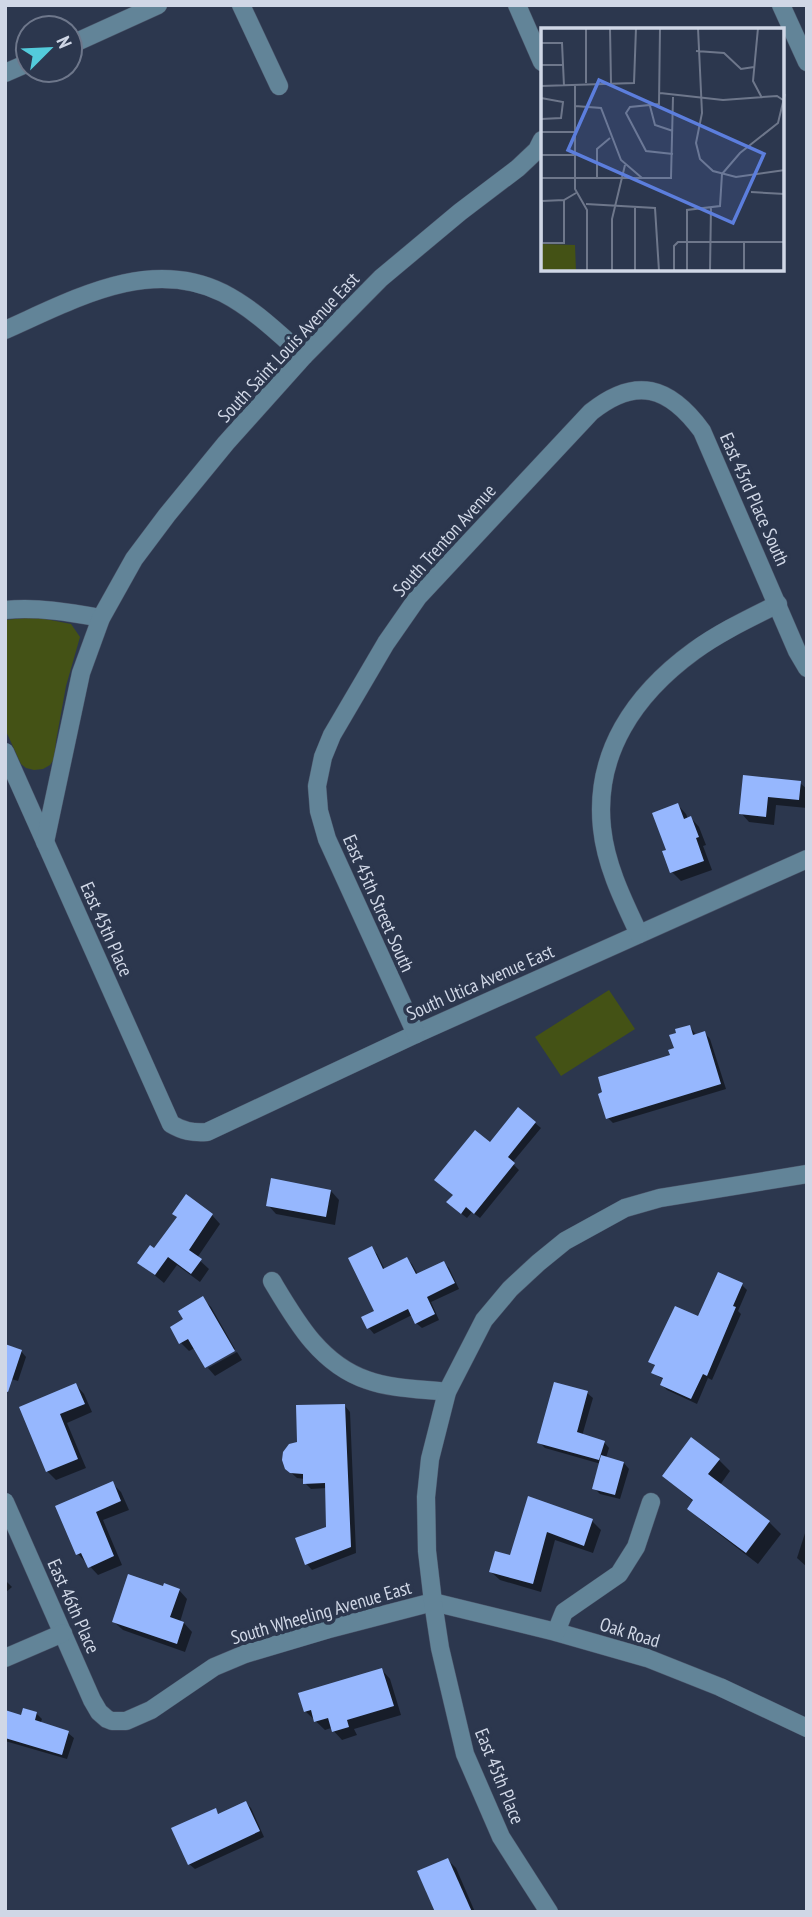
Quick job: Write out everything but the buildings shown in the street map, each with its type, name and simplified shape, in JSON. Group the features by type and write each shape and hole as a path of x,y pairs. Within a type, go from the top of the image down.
{"street":[{"path":"84,38 158,5"},
{"path":"241,5 279,86"},
{"path":"517,5 541,60"},
{"path":"781,5 807,62"},
{"name":"South Saint Louis Avenue East","path":"45,842 81,673 101,618 134,559 167,514 226,443 304,356 381,278 518,168 537,150 541,142"},
{"path":"5,330 105,287 131,281 182,280 208,286 226,295 258,315 304,356"},
{"name":"South Trenton Avenue","path":"317,786 323,757 332,735 386,643 418,597 598,406 622,393 651,391 667,396"},
{"name":"East 43rd Place South","path":"667,396 678,404 702,431 797,651 807,668"},
{"path":"639,934 612,873 602,830 601,792 605,768 618,735 637,705 660,680 694,651 733,626 778,604"},
{"path":"5,610 28,608 101,618"},
{"name":"East 45th Place","path":"5,752 171,1124"},
{"name":"East 45th Street South","path":"317,786 319,811 327,839 416,1034"},
{"name":"South Utica Avenue East","path":"171,1124 193,1133 207,1132 416,1034 807,859"},
{"name":"East 45th Place","path":"549,1912 501,1837 465,1754 450,1693 433,1602 427,1551 426,1497 430,1459 447,1392 484,1320 510,1289 565,1241 625,1208 660,1198 807,1174"},
{"path":"272,1281 295,1320 320,1351 339,1367 366,1380 447,1392"},
{"name":"East 46th Place","path":"5,1502 92,1700 99,1712 112,1721"},
{"path":"556,1632 564,1612 619,1574 636,1547 651,1502"},
{"name":"Oak Road","path":"433,1602 556,1632 647,1658 720,1687 807,1728"},
{"name":"South Wheeling Avenue East","path":"112,1721 126,1721 151,1710 214,1667 245,1654 433,1602"},
{"path":"5,1658 63,1633"}],"green space":[{"path":"35,617 71,624 80,637 66,686 54,759 43,769 34,770 21,764 5,729 5,620"},
{"path":"609,990 635,1029 561,1076 535,1037"}]}
